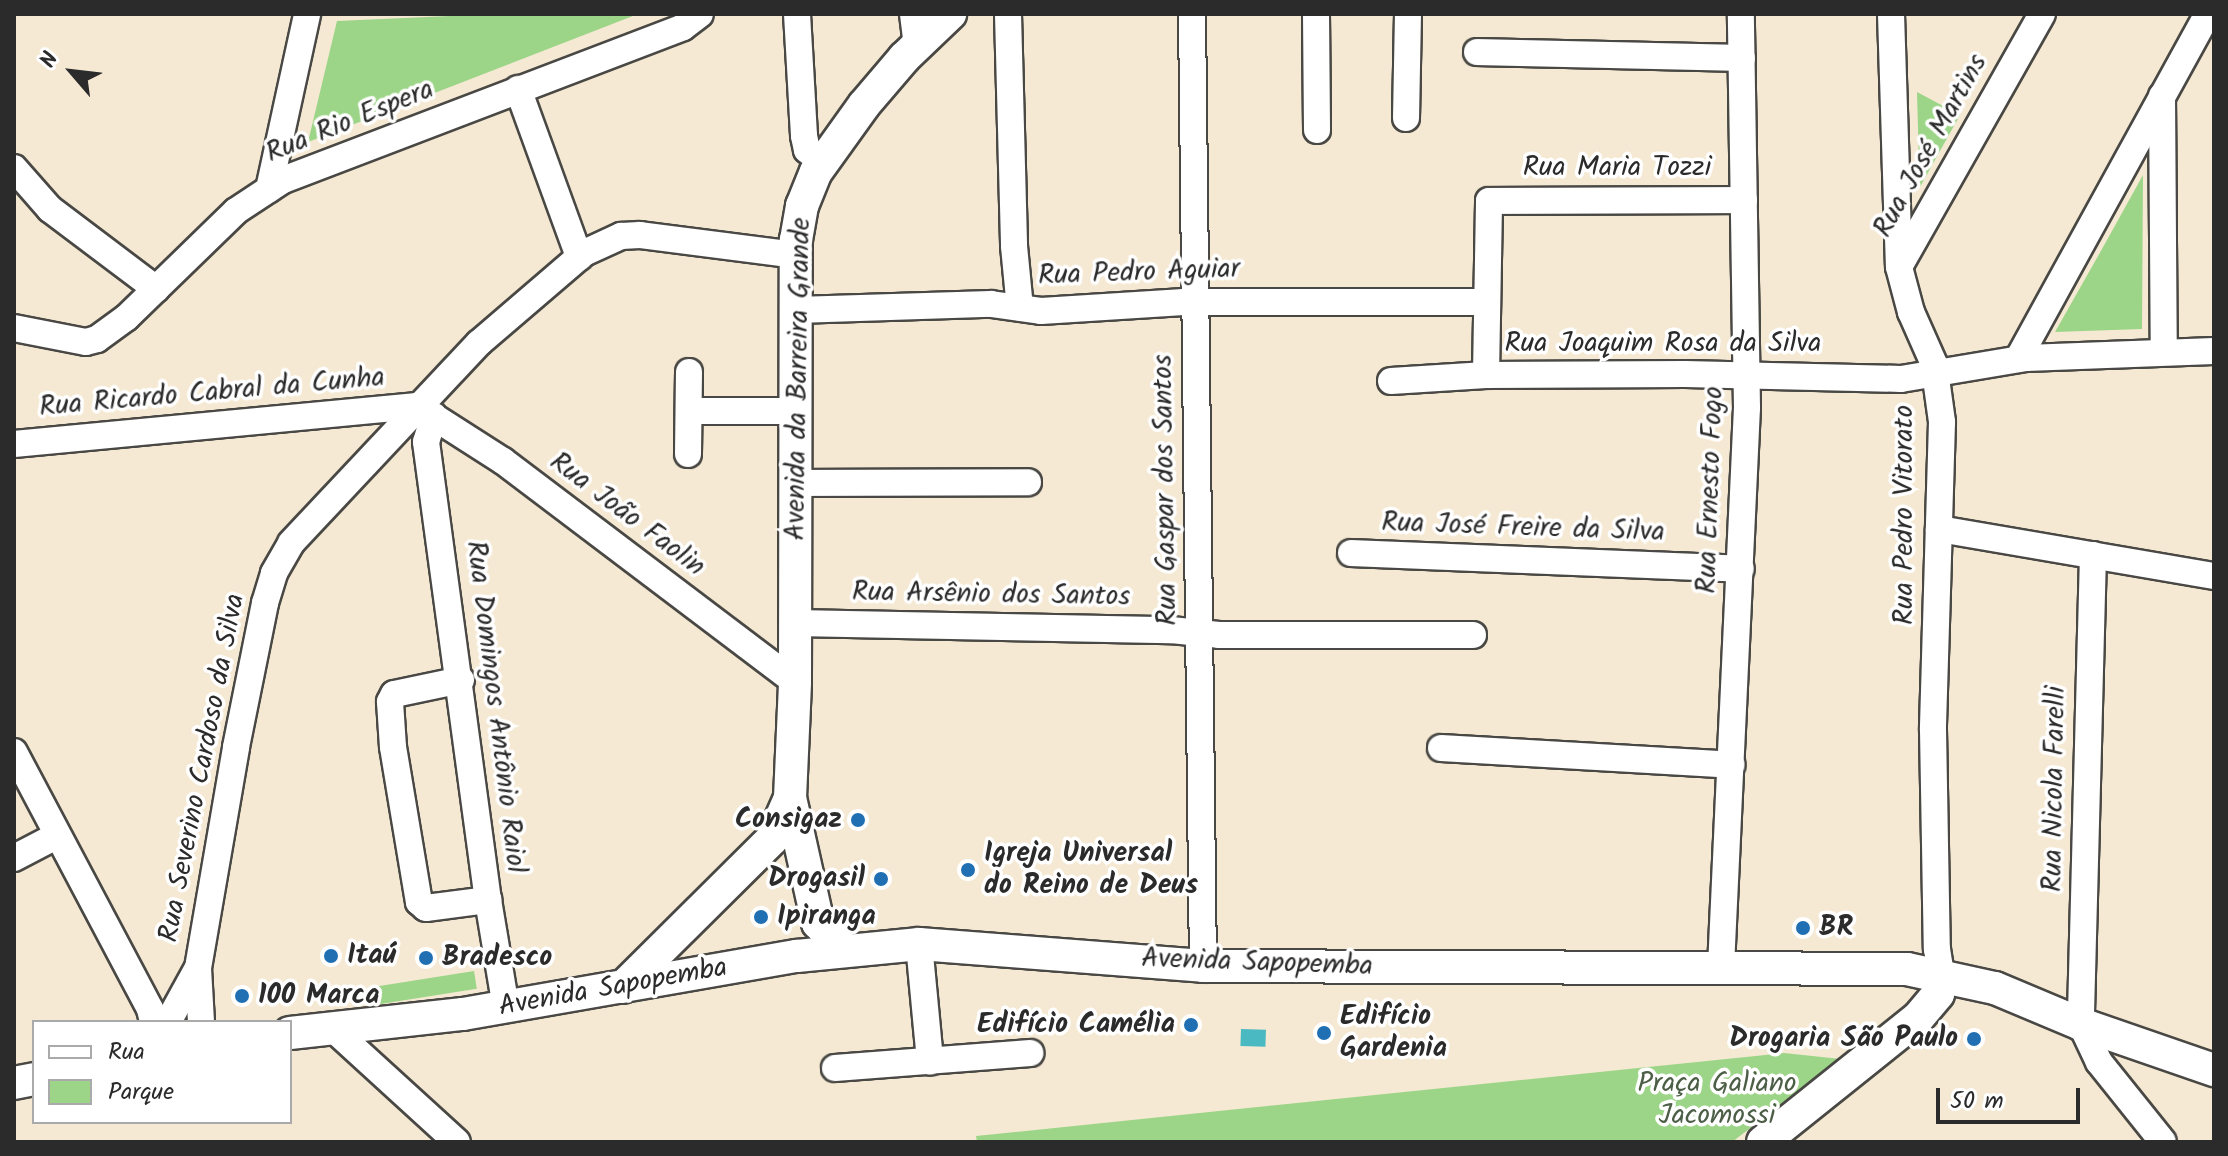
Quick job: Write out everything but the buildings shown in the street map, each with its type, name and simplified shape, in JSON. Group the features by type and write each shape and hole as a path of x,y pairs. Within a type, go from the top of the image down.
{"main road":[{"name":"Avenida da Barreira Grande","path":"818,923 790,798 795,682 796,255 802,206 823,162 864,105 950,14"},
{"name":"Avenida da Barreira Grande","path":"623,987 763,850 779,830 790,798"},
{"path":"763,850 784,846 803,856"},
{"path":"797,956 818,923 845,950"},
{"path":"669,940 670,961 685,976"},
{"name":"Avenida Sapopemba","path":"292,1033 506,1007 797,956 919,944 1203,966 1888,967 1941,974 1995,988 2081,1024 2214,1070"},
{"path":"1763,1142 1918,1018 1938,994 1941,974"}],"street":[{"path":"269,189 307,14"},
{"name":"Rua Rio Espera","path":"14,328 86,342 97,339 156,289 236,211 283,180 683,27 700,14"},
{"path":"797,14 806,145 823,162"},
{"path":"913,14 917,46"},
{"path":"1008,14 1014,246 1020,308"},
{"name":"Rua Gaspar dos Santos","path":"1192,14 1203,966"},
{"path":"1316,14 1317,130"},
{"path":"1406,118 1408,14"},
{"name":"Rua Ernesto Fogo","path":"1721,967 1741,569 1746,375 1741,14"},
{"name":"Rua Pedro Vitorato","path":"1891,14 1899,267 1911,312 1935,373 1942,422 1933,730 1937,949 1941,974"},
{"name":"Rua José Martins","path":"1899,267 2042,14"},
{"path":"2018,359 2208,14"},
{"path":"1477,52 1742,58"},
{"path":"518,89 579,257"},
{"path":"2162,95 2164,352"},
{"path":"14,168 50,209 156,289"},
{"name":"Rua Maria Tozzi","path":"1485,302 1486,216 1490,201 1744,200"},
{"name":"Rua Severino Cardoso da Silva","path":"201,1020 198,968 236,747 274,573 291,543 425,411 479,343 579,257 604,242 640,235 796,255"},
{"name":"Rua Pedro Aguiar","path":"796,310 991,304 1041,311 1195,302 1485,302"},
{"path":"1485,302 1486,375"},
{"name":"Rua Joaquim Rosa da Silva","path":"1391,381 1486,375 1746,375 1901,379 2018,359 2214,351"},
{"path":"688,454 689,372"},
{"name":"Rua Ricardo Cabral da Cunha","path":"14,444 425,411"},
{"name":"Rua Domingos Antônio Raiol","path":"425,411 426,442 461,680 488,900 506,1007"},
{"name":"Rua João Faolin","path":"425,411 503,461 795,682"},
{"path":"689,411 796,411"},
{"path":"796,483 1028,482"},
{"path":"1939,529 2214,576"},
{"name":"Rua José Freire da Silva","path":"1351,553 1741,569"},
{"name":"Rua Nicola Farelli","path":"2081,1024 2093,555"},
{"name":"Rua Arsênio dos Santos","path":"795,623 1200,633 1473,635"},
{"path":"461,680 394,694 390,702 393,747 420,905 426,908 488,900"},
{"path":"1441,748 1732,765"},
{"path":"14,752 150,1009 153,1020"},
{"path":"14,858 56,836"},
{"path":"919,944 930,1061"},
{"name":"Rua Severino Cardoso da Silva","path":"169,1020 198,968"},
{"path":"2081,1024 2099,1062 2163,1142"},
{"path":"332,1028 457,1142"},
{"path":"835,1068 1030,1053"}],"green space":[{"path":"494,14 638,14 308,142 337,21"},
{"path":"1917,92 1960,115 1920,187 1919,167"},
{"path":"2143,175 2142,329 2055,332 2102,249"},
{"path":"474,971 477,989 379,1004 376,986"},
{"name":"Praça Galiano Jacomossi","path":"1784,1053 1841,1059 1732,1142 977,1142 976,1136"}],"water":[{"path":"1241,1029 1266,1030 1265,1047 1240,1046"}],"place":[{"name":"Consigaz","path":"858,820"},
{"name":"Igreja Universal do Reino de Deus","path":"968,870"},
{"name":"Drogasil","path":"881,879"},
{"name":"Ipiranga","path":"761,917"},
{"name":"BR","path":"1803,928"},
{"name":"Itaú","path":"331,956"},
{"name":"Bradesco","path":"426,958"},
{"name":"100 Marca","path":"242,996"},
{"name":"Edifício Camélia","path":"1191,1025"},
{"name":"Edifício Gardenia","path":"1324,1033"},
{"name":"Drogaria São Paulo","path":"1974,1039"}]}
